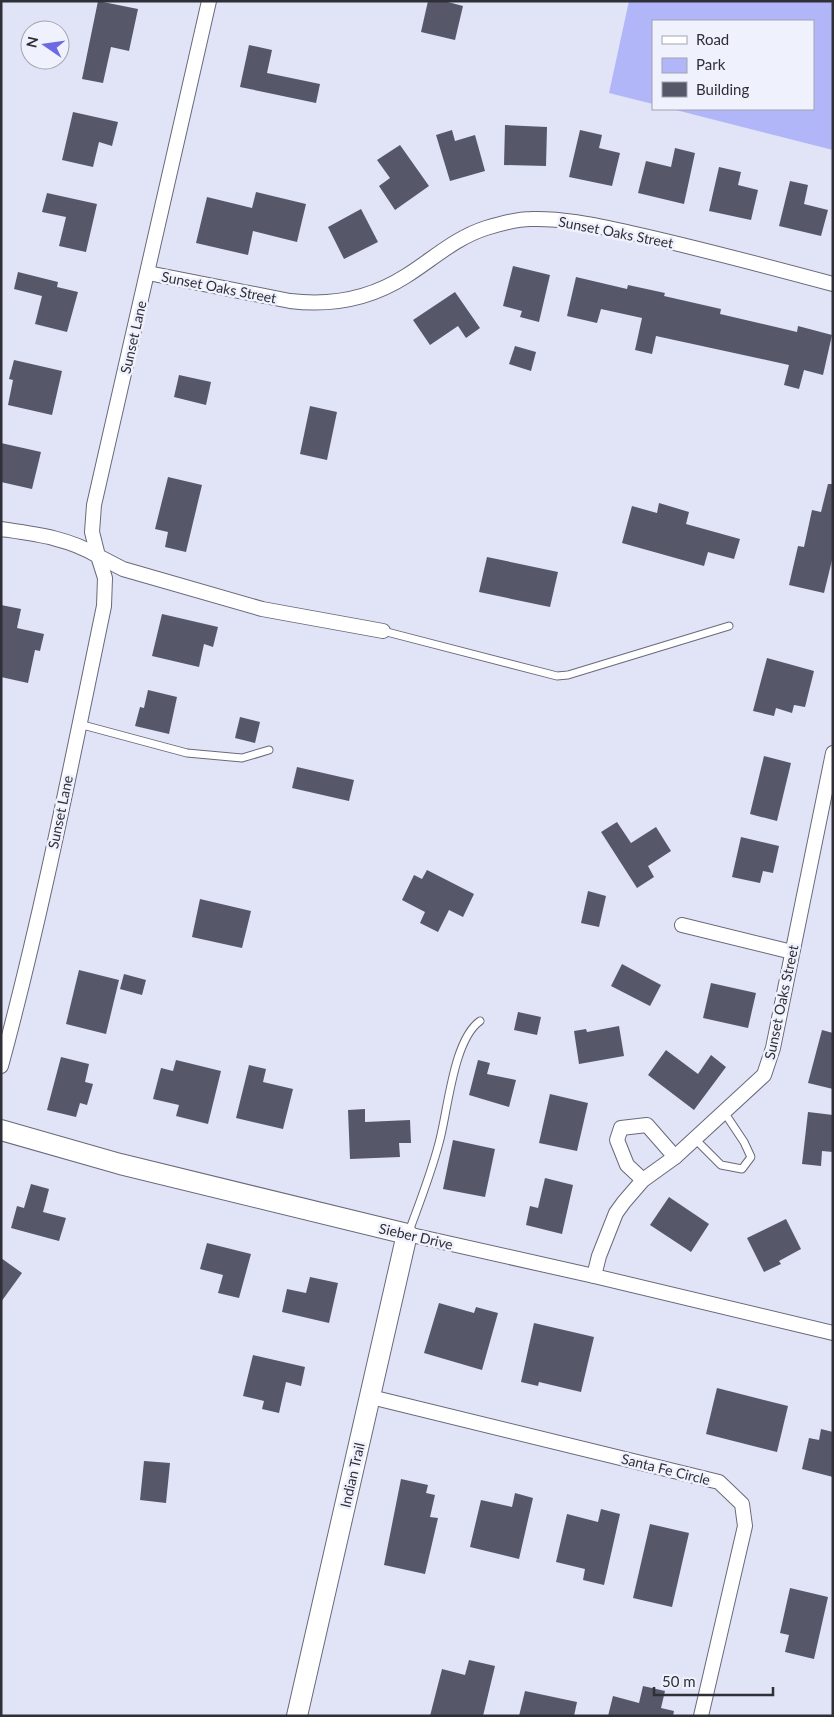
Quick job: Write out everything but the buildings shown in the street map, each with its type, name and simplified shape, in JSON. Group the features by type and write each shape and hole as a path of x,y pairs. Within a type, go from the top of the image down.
{"street":[{"name":"Sunset Lane","path":"1,1066 22,989 104,606 105,578 92,532 94,504 210,1"},
{"name":"Sunset Oaks Street","path":"148,273 290,301 312,304 345,301 376,292 406,276 462,238 486,228 529,219 568,220 689,246 833,284"},
{"path":"1,529 60,539 85,548 123,569 262,608 383,631"},
{"name":"Sunset Oaks Street","path":"594,1276 616,1213 643,1180 675,1157 764,1075 773,1048 833,753"},
{"path":"682,925 792,952"},
{"path":"643,1180 627,1165 616,1140 621,1128 647,1125 675,1157"},
{"name":"Sieber Drive","path":"1,1130 137,1168 408,1234 833,1333"},
{"name":"Indian Trail","path":"297,1716 408,1234"},
{"name":"Santa Fe Circle","path":"370,1396 719,1482 736,1498 742,1504 745,1526 701,1716"}],"lane":[{"path":"383,631 557,676 568,675 728,626"},
{"path":"79,724 187,753 242,758 269,750"},
{"path":"408,1234 439,1143 460,1052 472,1027 480,1021"},
{"path":"695,1139 721,1165 742,1169 751,1158 744,1142 724,1112"}],"green space":[{"path":"629,1 833,1 833,150 676,110 814,110 814,20 652,20 652,104 609,93"}]}
